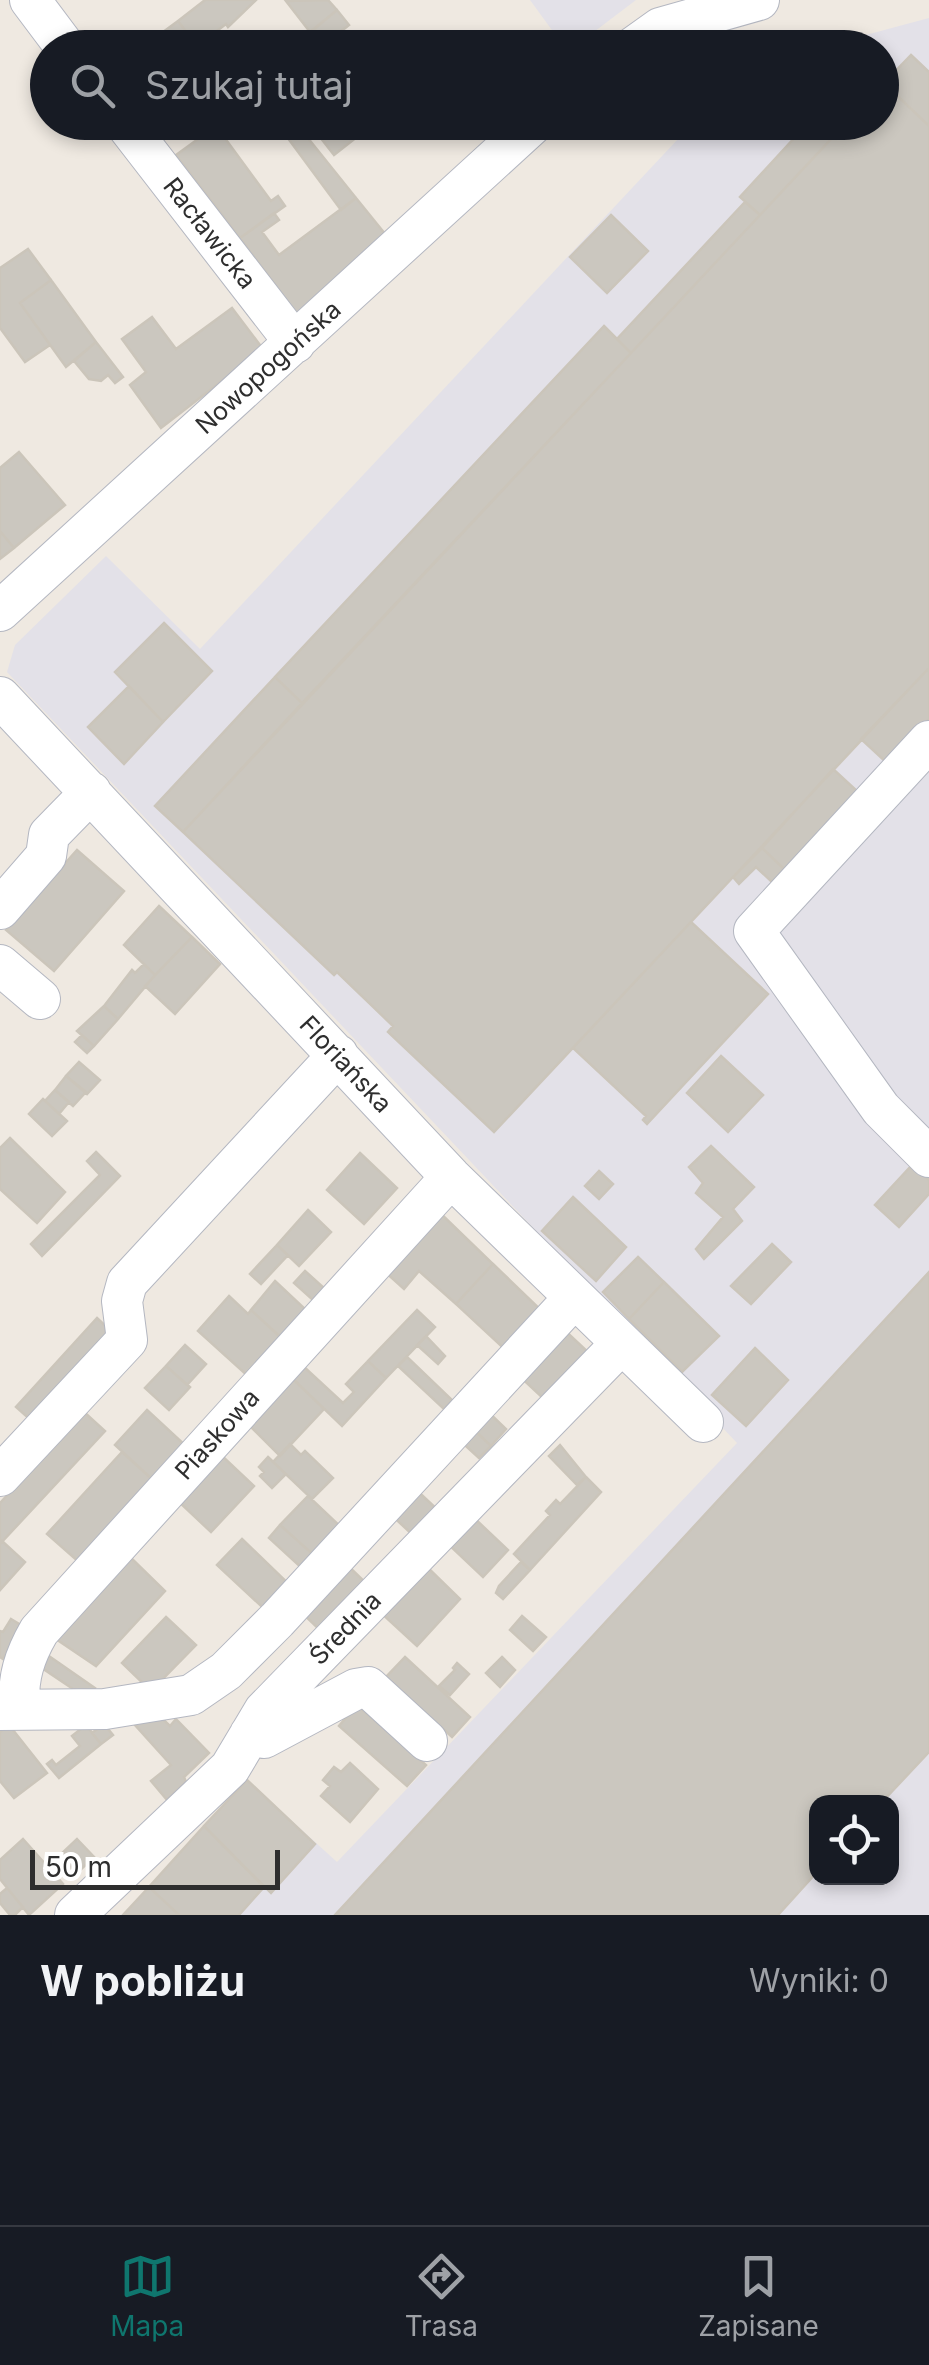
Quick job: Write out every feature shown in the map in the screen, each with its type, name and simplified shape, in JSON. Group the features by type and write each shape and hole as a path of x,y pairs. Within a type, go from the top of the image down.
{"street":[{"path":"30,0 52,30"},
{"path":"657,30 760,0"},
{"name":"Racławicka","path":"138,140 295,344"},
{"name":"Nowopogońska","path":"0,610 516,140"},
{"name":"Floriańska","path":"0,697 451,1177 703,1422"},
{"path":"929,741 754,931 881,1109 929,1157"},
{"path":"0,910 46,856 32,838 90,792"},
{"path":"0,965 40,999"},
{"path":"0,1476 128,1340 122,1301 127,1283 142,1264 338,1054"},
{"name":"Piaskowa","path":"10,1709 24,1656 39,1631 451,1177"},
{"path":"10,1709 105,1708 192,1695 226,1671 574,1298"},
{"name":"Średnia","path":"75,1915 230,1768 264,1712 621,1344"},
{"path":"277,1620 316,1658"},
{"path":"250,1734 264,1738 356,1688 368,1688 427,1741"}],"shaded area":[{"path":"530,0 636,0 596,30 552,30"},
{"path":"929,18 929,1915 123,1915 247,1780 337,1862 737,1443 7,672 15,645 106,556 200,649 677,140 899,140 899,30 884,30"}],"building":[{"path":"205,0 256,0 228,27 226,24 218,30 185,30 178,21"},
{"path":"328,0 337,10 308,30 286,1"},
{"path":"337,10 349,25 343,30 313,30"},
{"path":"178,21 185,30 166,30"},
{"path":"911,55 929,72 929,126 899,97 899,67"},
{"path":"899,97 929,126 929,668 494,1132 388,1032 393,1026 183,832 830,140 899,140"},
{"path":"197,140 226,140 271,201 278,196 285,206 240,238 176,155"},
{"path":"289,140 309,140 356,198 341,210"},
{"path":"322,140 353,140 334,155"},
{"path":"792,140 830,140 760,215 740,197"},
{"path":"356,198 386,235 297,314 240,238 274,213 279,220 262,232 279,255"},
{"path":"745,202 760,215 631,353 617,339"},
{"path":"611,215 648,251 607,293 570,257"},
{"path":"28,249 51,280 20,303 50,345 25,362 0,328 0,268"},
{"path":"51,280 96,342 66,367 20,303"},
{"path":"232,308 263,349 161,428 130,385 146,372 122,339 152,317 176,349"},
{"path":"604,326 631,353 302,703 275,677"},
{"path":"96,342 123,377 115,383 108,375 101,381 89,379 74,361"},
{"path":"19,452 65,505 14,548 0,531 0,468"},
{"path":"0,531 14,548 0,559"},
{"path":"164,623 212,671 163,722 115,672"},
{"path":"929,668 929,719 887,763 861,739"},
{"path":"275,677 302,703 183,832 155,806"},
{"path":"129,686 163,722 124,764 88,727"},
{"path":"833,769 857,791 784,869 762,848"},
{"path":"762,848 784,869 772,882 756,867 739,884 733,877"},
{"path":"77,850 124,891 54,971 6,930"},
{"path":"159,906 192,937 155,975 124,945"},
{"path":"691,922 768,994 647,1124 643,1120 646,1116 573,1048"},
{"path":"192,937 220,964 175,1014 145,986"},
{"path":"144,964 155,975 118,1019 104,1006 132,970 135,973"},
{"path":"104,1006 118,1019 94,1046 77,1031"},
{"path":"82,1035 94,1046 87,1053 75,1042"},
{"path":"721,1056 763,1095 728,1132 687,1093"},
{"path":"79,1062 100,1080 87,1094 66,1076"},
{"path":"66,1076 86,1092 73,1106 55,1090"},
{"path":"55,1090 69,1102 59,1114 45,1101"},
{"path":"43,1099 67,1121 52,1136 29,1114"},
{"path":"10,1138 65,1192 37,1223 0,1189 0,1148"},
{"path":"711,1146 754,1187 733,1209 742,1221 704,1259 696,1249 723,1217 696,1193 703,1183 689,1167"},
{"path":"96,1152 120,1176 42,1256 31,1244 100,1175 87,1161"},
{"path":"360,1153 397,1188 364,1224 327,1190"},
{"path":"912,1165 929,1180 929,1194 899,1227 875,1205"},
{"path":"599,1171 613,1184 599,1199 585,1186"},
{"path":"573,1197 626,1247 596,1281 542,1231"},
{"path":"308,1210 331,1232 299,1266 277,1245"},
{"path":"438,1211 493,1264 456,1304 419,1271 404,1289 384,1271"},
{"path":"772,1244 791,1262 751,1304 731,1286"},
{"path":"277,1245 288,1255 261,1284 250,1274"},
{"path":"638,1257 664,1282 629,1319 603,1292"},
{"path":"493,1264 546,1315 510,1354 456,1304"},
{"path":"305,1271 324,1288 313,1300 294,1283"},
{"path":"929,1272 929,1752 889,1795 809,1795 809,1881 778,1915 335,1915"},
{"path":"275,1281 305,1309 280,1337 251,1310"},
{"path":"664,1282 719,1336 682,1372 629,1319"},
{"path":"229,1296 284,1340 249,1377 198,1331"},
{"path":"417,1310 435,1327 386,1378 368,1361"},
{"path":"97,1318 115,1335 34,1423 16,1407"},
{"path":"559,1325 589,1353 545,1400 515,1372"},
{"path":"426,1336 445,1356 438,1364 417,1345"},
{"path":"185,1345 206,1364 187,1385 166,1366"},
{"path":"755,1348 788,1380 746,1426 712,1395"},
{"path":"407,1357 452,1400 444,1409 398,1366"},
{"path":"368,1361 386,1378 342,1426 291,1377 302,1365 343,1403 354,1392 346,1384"},
{"path":"166,1366 190,1387 169,1410 145,1388"},
{"path":"291,1377 324,1409 280,1456 248,1424"},
{"path":"483,1407 506,1429 491,1446 468,1424"},
{"path":"147,1410 186,1446 154,1481 115,1445"},
{"path":"84,1412 105,1431 0,1544 0,1503"},
{"path":"468,1424 491,1446 479,1458 456,1437"},
{"path":"290,1444 301,1455 305,1451 333,1478 312,1499 273,1462"},
{"path":"560,1445 586,1477 577,1485 549,1456"},
{"path":"122,1452 154,1481 80,1563 47,1534"},
{"path":"221,1455 254,1486 211,1532 178,1501"},
{"path":"268,1457 286,1474 272,1488 260,1476 264,1472 259,1467"},
{"path":"586,1477 601,1492 530,1570 514,1554 550,1515 546,1511 556,1500 560,1504"},
{"path":"410,1484 440,1512 416,1538 386,1510"},
{"path":"308,1496 344,1530 317,1558 280,1525"},
{"path":"472,1516 508,1550 483,1577 446,1542"},
{"path":"280,1525 317,1558 304,1570 269,1538"},
{"path":"242,1539 297,1592 273,1617 217,1565"},
{"path":"2,1541 25,1562 0,1590 0,1544"},
{"path":"129,1556 165,1591 96,1666 53,1637"},
{"path":"343,1561 370,1587 325,1635 297,1608"},
{"path":"521,1562 530,1570 503,1599 496,1593 499,1586"},
{"path":"425,1565 460,1599 417,1646 380,1612"},
{"path":"522,1616 546,1637 533,1651 510,1630"},
{"path":"166,1617 196,1645 151,1691 122,1663"},
{"path":"11,1619 24,1627 3,1659 0,1631"},
{"path":"46,1654 95,1688 88,1699 39,1666"},
{"path":"405,1657 470,1717 452,1737 386,1677"},
{"path":"502,1657 515,1670 500,1687 486,1673"},
{"path":"457,1663 469,1674 450,1695 439,1686"},
{"path":"357,1705 426,1765 407,1786 339,1726"},
{"path":"152,1709 170,1726 176,1719 209,1753 167,1800 151,1781 171,1765 135,1725"},
{"path":"104,1724 113,1735 101,1744 92,1733"},
{"path":"9,1725 47,1773 14,1798 0,1781 0,1732"},
{"path":"86,1725 101,1744 59,1778 47,1764 52,1760 56,1765 80,1746 72,1736"},
{"path":"350,1763 378,1789 350,1822 321,1796 330,1786 323,1780 334,1767 341,1772"},
{"path":"247,1780 315,1844 271,1893 204,1826"},
{"path":"204,1826 264,1887 239,1915 179,1915 149,1887"},
{"path":"23,1839 63,1884 29,1915 0,1879 0,1860"},
{"path":"77,1839 94,1857 76,1874 59,1856"},
{"path":"149,1887 179,1915 123,1915"},
{"path":"7,1888 23,1907 15,1915 10,1915 0,1903 0,1894"}]}
